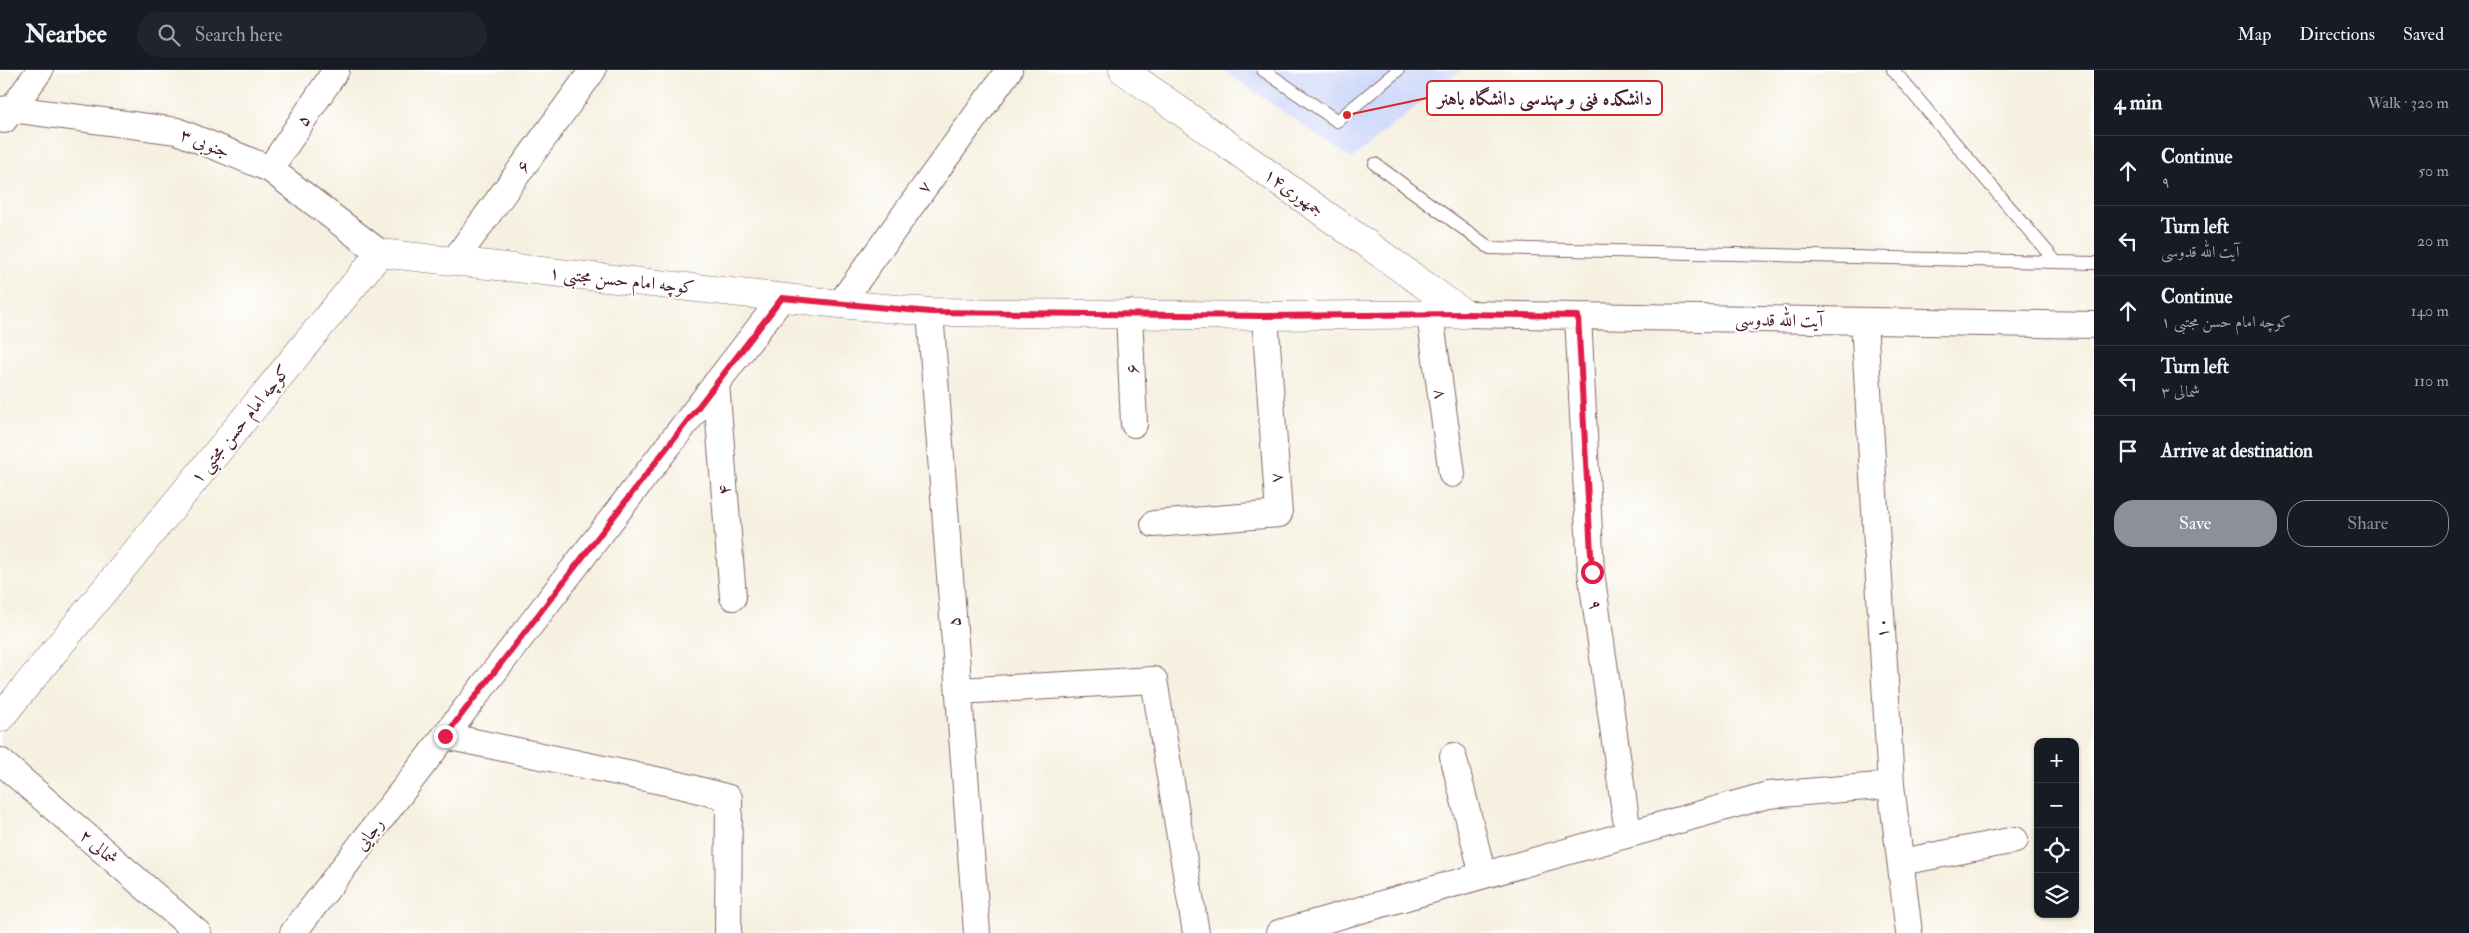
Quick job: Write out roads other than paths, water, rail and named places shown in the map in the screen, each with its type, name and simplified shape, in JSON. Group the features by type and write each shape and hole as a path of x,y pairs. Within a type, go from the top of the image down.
{"street":[{"path":"4,115 40,70"},
{"name":"۵","path":"270,170 336,70"},
{"name":"۶","path":"454,261 593,70"},
{"name":"۷","path":"840,304 1009,70"},
{"name":"جمهوری۱۴","path":"1123,70 1465,314"},
{"name":"۳ جنوبی","path":"4,115 177,130 270,170 380,253"},
{"name":"کوچه امام حسن مجتبی ۱","path":"0,718 380,253 782,298 930,312 1265,316 1465,314"},
{"name":"رجایی","path":"293,933 782,298"},
{"name":"۵","path":"930,312 977,933"},
{"name":"۶","path":"1129,313 1134,424"},
{"name":"آیت الله قدوسی","path":"1465,314 2094,325"},
{"name":"۸","path":"1430,315 1452,474"},
{"name":"۷","path":"1154,524 1279,514 1265,316"},
{"name":"۹","path":"1578,316 1592,572 1628,833"},
{"name":"۱۰","path":"1864,321 1891,785 1909,933"},
{"name":"۴","path":"716,383 732,597"},
{"path":"959,691 1154,680 1196,933"},
{"path":"445,736 680,785 729,798 728,933"},
{"path":"1452,756 1482,875"},
{"name":"۲ شمالی","path":"0,761 198,933"},
{"path":"1279,933 1768,795 1891,785"},
{"path":"1900,862 2015,840"}],"lane":[{"path":"1263,70 1337,121 1398,70"},
{"path":"1893,70 2056,262"},
{"path":"1375,164 1490,248 2094,263"}],"place":[{"name":"دانشکده فنی و مهندسی دانشگاه باهنر","path":"1347,115"}]}
